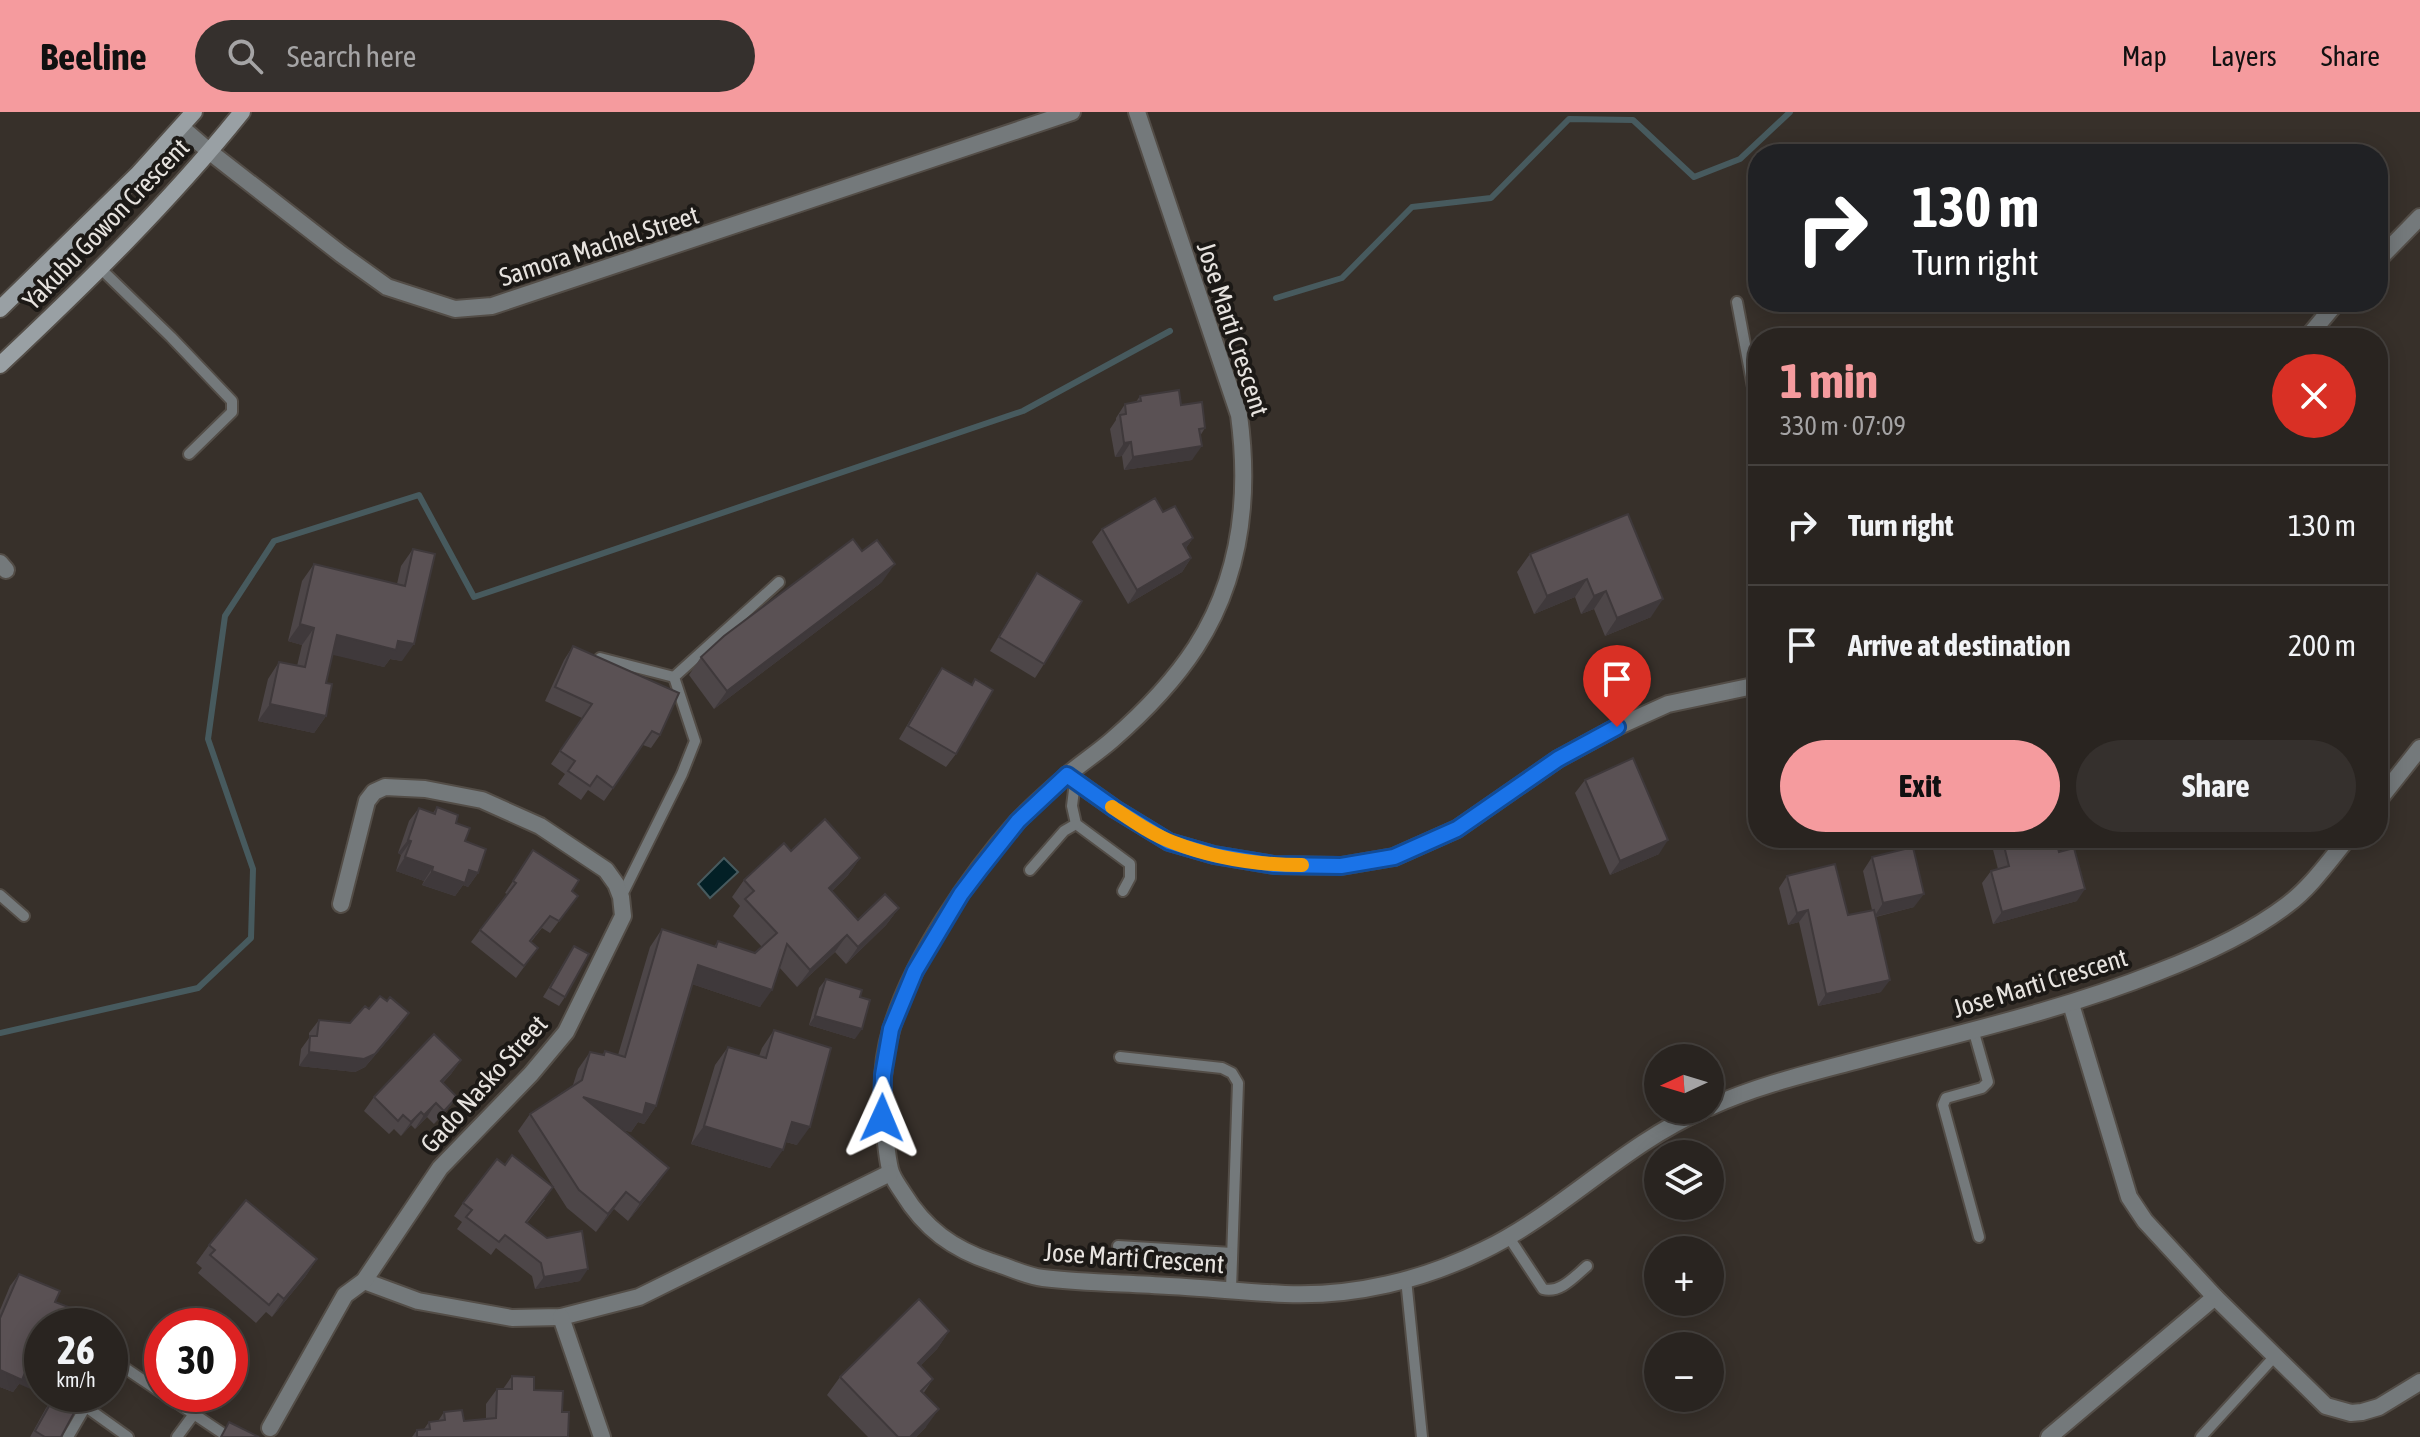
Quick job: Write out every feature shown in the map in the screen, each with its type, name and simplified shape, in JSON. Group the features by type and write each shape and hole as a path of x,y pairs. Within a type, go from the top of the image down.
{"main road":[{"name":"Yakubu Gowon Crescent","path":"0,309 126,186 194,112"},
{"name":"Yakubu Gowon Crescent","path":"0,365 100,268 210,152 242,112"}],"street":[{"name":"Samora Machel Street","path":"181,127 387,287 455,309 492,306 1072,112"},
{"name":"Jose Marti Crescent","path":"1137,112 1239,415 1244,451 1244,487 1238,540 1223,598 1195,649 1154,699 1111,741 1018,821 961,894 915,971 891,1029 883,1075 882,1118 890,1173 924,1222 945,1241 968,1254 1039,1278 1287,1294 1330,1293 1406,1279 1486,1250 1674,1124"},
{"path":"2388,250 2420,217"},
{"path":"2315,328 2329,312"},
{"path":"1071,778 1169,842 1214,855 1274,865 1341,866 1394,857 1457,829 1558,759 1668,704 1748,687"},
{"path":"2388,788 2420,748"},
{"path":"341,904 367,801 374,792 385,787 425,789 482,800 540,826 606,870 621,897"},
{"name":"Jose Marti Crescent","path":"1724,1101 1782,1081 2071,1004 2194,958 2287,905 2315,879 2340,848"},
{"name":"Gado Nasko Street","path":"268,1432 345,1295 364,1281 440,1168 531,1074 566,1032 623,916 621,897"},
{"path":"2071,1004 2129,1197 2145,1221 2215,1297 2326,1406 2351,1413 2379,1407 2420,1382"},
{"path":"364,1281 418,1301 512,1318 561,1317 639,1297 890,1173"},
{"path":"2049,1437 2215,1297"},
{"path":"561,1317 602,1437"}],"lane":[{"path":"100,268 232,401 232,412 189,454"},
{"path":"1737,302 1748,361"},
{"path":"674,677 779,582"},
{"path":"600,658 674,677"},
{"path":"621,897 695,741 674,677"},
{"path":"1071,778 1076,824 1130,864 1130,878 1123,891"},
{"path":"1030,870 1064,831 1076,824"},
{"path":"0,895 24,916"},
{"path":"1973,1029 1988,1082 1982,1088 1946,1098 1943,1105 1979,1237"},
{"path":"1120,1057 1222,1068 1232,1073 1238,1083 1231,1289"},
{"path":"1508,1236 1543,1289 1551,1291 1559,1288 1587,1266"},
{"path":"1118,1246 1232,1253"},
{"path":"1406,1279 1422,1437"},
{"path":"2201,1437 2275,1356"},
{"path":"68,1437 83,1412"},
{"path":"93,1412 128,1437"},
{"path":"191,1412 228,1437"},
{"path":"177,1437 194,1414"}],"water":[{"path":"724,858 738,872 710,898 698,884"}],"building":[{"path":"1179,390 1181,405 1202,402 1205,428 1199,429 1202,446 1133,457 1131,442 1124,443 1120,415 1126,414 1125,404 1141,401 1140,396"},
{"path":"1155,498 1163,512 1175,506 1193,538 1183,544 1191,558 1137,590 1102,529"},
{"path":"1628,514 1663,599 1617,618 1606,591 1594,596 1587,579 1547,596 1530,554"},
{"path":"853,539 862,551 877,540 895,564 727,691 701,657 724,636"},
{"path":"413,549 435,554 414,644 398,641 396,650 337,635 326,683 332,684 326,716 270,704 279,662 305,667 314,628 300,624 314,564 405,586"},
{"path":"1037,573 1082,601 1044,664 999,637"},
{"path":"573,646 679,693 660,735 652,731 613,788 597,776 590,786 568,771 575,761 560,751 592,704 555,687"},
{"path":"942,668 972,685 975,679 993,690 956,754 908,726"},
{"path":"1633,758 1668,840 1620,861 1585,780"},
{"path":"437,807 458,815 456,823 470,828 465,841 486,849 478,873 469,870 465,883 405,857 419,808 435,814"},
{"path":"825,819 860,858 829,888 858,920 885,894 899,908 858,947 847,935 810,970 787,944 772,990 698,965 656,1106 646,1103 643,1115 583,1097 669,1168 640,1203 626,1192 608,1214 579,1190 530,1114 582,1080 590,1052 604,1055 605,1051 625,1057 662,929 716,947 718,941 755,953 777,933 745,899 754,891 744,880 784,843 791,851"},
{"path":"1913,848 1924,894 1883,903 1872,857"},
{"path":"2004,848 2058,848 2059,852 2074,848 2085,889 2002,912 1991,871 2009,866"},
{"path":"533,850 579,880 572,891 578,896 559,921 550,916 530,941 538,948 524,966 480,930 516,883 513,881"},
{"path":"1835,864 1848,915 1874,910 1890,980 1826,994 1808,910 1797,913 1787,876"},
{"path":"574,946 589,954 565,997 550,988"},
{"path":"826,979 862,990 860,997 870,1000 862,1029 815,1016"},
{"path":"380,996 387,1001 390,997 409,1013 375,1054 364,1059 309,1052 310,1036 317,1036 319,1020 350,1023 365,1006 369,1009"},
{"path":"774,1030 831,1048 810,1127 792,1122 783,1150 704,1126 728,1047 766,1058"},
{"path":"434,1034 461,1060 441,1081 457,1097 444,1111 436,1103 411,1122 403,1115 398,1121 374,1097"},
{"path":"512,1155 553,1187 526,1222 547,1238 582,1231 588,1269 544,1277 541,1263 505,1235 499,1242 466,1217 472,1210 463,1203 497,1159 505,1165"},
{"path":"246,1200 317,1259 284,1299 278,1294 269,1305 210,1255 215,1250 209,1245"},
{"path":"19,1274 60,1291 55,1302 71,1308 24,1308 22,1380 0,1370 0,1318"},
{"path":"919,1299 949,1331 918,1363 933,1379 921,1391 939,1409 910,1437 898,1437 840,1377"},
{"path":"512,1376 534,1377 534,1390 563,1391 562,1412 569,1412 568,1437 417,1437 417,1430 430,1429 429,1422 445,1420 444,1412 462,1410 464,1421 496,1418 497,1389 512,1389"},
{"path":"46,1412 74,1412 61,1437 45,1437 35,1431"},
{"path":"229,1422 259,1437 221,1437"}],"waterway":[{"path":"1756,144 1790,112"},
{"path":"1276,298 1342,278 1412,207 1491,198 1569,119 1633,120 1694,177 1740,159 1748,151"},
{"path":"0,1033 198,988 251,938 253,869 208,739 225,616 274,541 419,495 474,597 1023,411 1170,331"}],"slow traffic":[{"path":"1112,807 1169,842 1214,855 1274,865 1302,865"}],"route":[{"path":"882,1118 883,1075 891,1029 915,971 961,894 980,869 1018,821 1067,775 1169,842 1214,855 1274,865 1341,866 1394,857 1457,829 1558,759 1617,727"}]}
